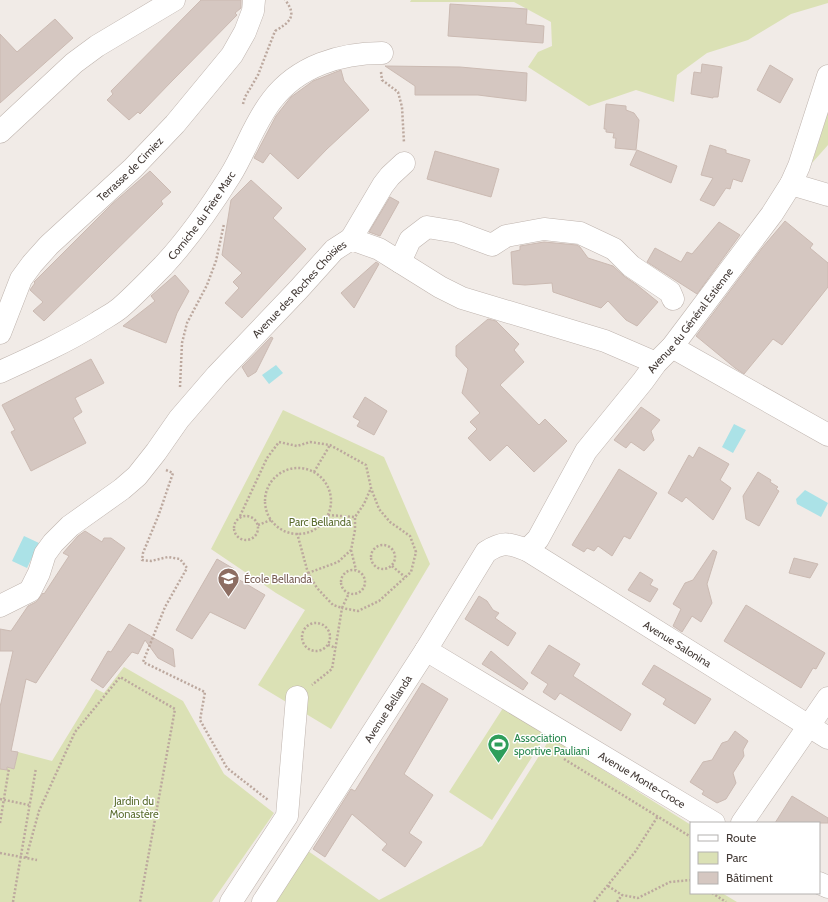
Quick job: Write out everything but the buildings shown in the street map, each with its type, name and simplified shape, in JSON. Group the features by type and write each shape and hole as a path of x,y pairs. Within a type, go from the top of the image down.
{"street":[{"path":"0,132 74,63 97,46 174,0"},
{"name":"Terrasse de Cimiez","path":"0,333 21,279 32,264 49,245 133,168 175,124 232,55 245,32 253,11 254,0"},
{"name":"Corniche du Frère Marc","path":"0,372 71,339 119,308 163,266 180,248 230,176 261,117 272,100 290,81 300,73 340,57 382,52"},
{"name":"Avenue du Général Estienne","path":"527,550 538,539 586,451 656,363 672,347 772,214 791,184 799,166 828,76"},
{"path":"351,239 383,185 404,163"},
{"path":"791,184 828,195"},
{"path":"400,262 410,240 427,226 457,232 492,245 506,236 544,229 580,233 614,249 631,266 670,292 673,300"},
{"name":"Avenue des Roches Choisies","path":"0,606 30,591 40,573 45,554 54,543 70,526 122,490 137,476 179,419 217,375 334,250 351,239 379,249 440,287 462,298 605,341 656,363"},
{"path":"672,347 828,435"},
{"name":"Avenue Bellanda","path":"264,902 426,650 486,552 497,545 509,543 527,550"},
{"name":"Avenue Salonina","path":"527,550 828,738"},
{"name":"Avenue Monte-Croce","path":"426,650 712,822"},
{"path":"231,902 287,816 298,697"},
{"path":"743,822 828,698"},
{"path":"823,902 828,894"}],"path":[{"path":"382,52 380,63 382,80 398,92 402,107 405,155 404,163"},
{"path":"180,389 182,343 187,323 207,285 216,260 225,220"},
{"path":"240,516 244,515 255,519 258,525 258,531 253,538 245,540 241,539 235,534 233,526 234,522 240,516 267,458 279,442 297,446 310,442 330,444 366,465 371,488 379,509 390,522 410,536 416,552 411,572 378,601 358,611 333,605 317,588 308,573 297,533"},
{"path":"314,472 330,444"},
{"path":"148,462 173,473 159,514 143,553 142,560 151,561 168,557 180,559 187,568 165,607 144,662 205,692 200,720 227,768 287,816"},
{"path":"293,468 304,468 314,472 322,478 328,486 331,501 328,515 323,523 315,529 307,532 287,532 278,527 272,520 267,510 266,499 268,488 274,479 283,472 293,468"},
{"path":"356,570 351,550 355,530 355,517 364,504 371,488"},
{"path":"328,515 355,517"},
{"path":"258,525 272,520"},
{"path":"386,544 393,548 396,560 392,566 387,569 375,566 372,563 371,555 374,548 378,545 386,544"},
{"path":"308,573 338,562 351,550"},
{"path":"392,566 405,577"},
{"path":"348,571 360,571 365,577 366,585 364,589 357,594 349,593 342,588 342,576 348,571"},
{"path":"298,697 332,669 342,608 349,593"},
{"path":"314,623 323,624 329,631 330,640 328,645 320,651 310,650 303,644 303,630 314,623"},
{"path":"328,645 336,648"},
{"path":"26,858 40,811 75,732 120,676 175,709 140,902"},
{"path":"558,755 690,836"},
{"path":"0,823 9,768"},
{"path":"13,902 36,768"},
{"path":"0,799 29,805"},
{"path":"594,902 635,852 658,816"},
{"path":"0,853 37,860"},
{"path":"608,886 622,895 638,898 670,882 690,880"},
{"path":"714,894 726,902"},
{"path":"617,902 622,895"}],"green space":[{"path":"411,0 828,0 828,3 791,14 748,40 707,53 677,75 674,102 636,90 589,106 528,67 538,52 552,46 551,22 514,2 410,2"},
{"path":"828,112 828,145 812,163"},
{"name":"Parc Bellanda","path":"283,410 384,457 430,564 331,729 258,685 305,610 276,593 211,549"},
{"name":"Jardin du Monastère","path":"124,667 183,701 224,774 274,813 212,902 0,902 0,766 14,769 18,752 52,761 96,689 104,693"},
{"name":"Association sportive Pauliani","path":"503,708 546,735 492,820 449,792"},
{"path":"551,737 690,824 690,894 724,894 737,902 276,902 308,851 379,900 482,846"}],"water":[{"path":"276,365 283,373 269,384 262,375"},
{"path":"734,424 746,430 733,453 722,447"},
{"path":"805,490 828,503 821,517 797,504 796,499"},
{"path":"24,536 39,543 27,568 12,561"}],"place":[{"name":"École Bellanda","path":"228,598"},
{"name":"Association sportive Pauliani","path":"498,764"}]}
